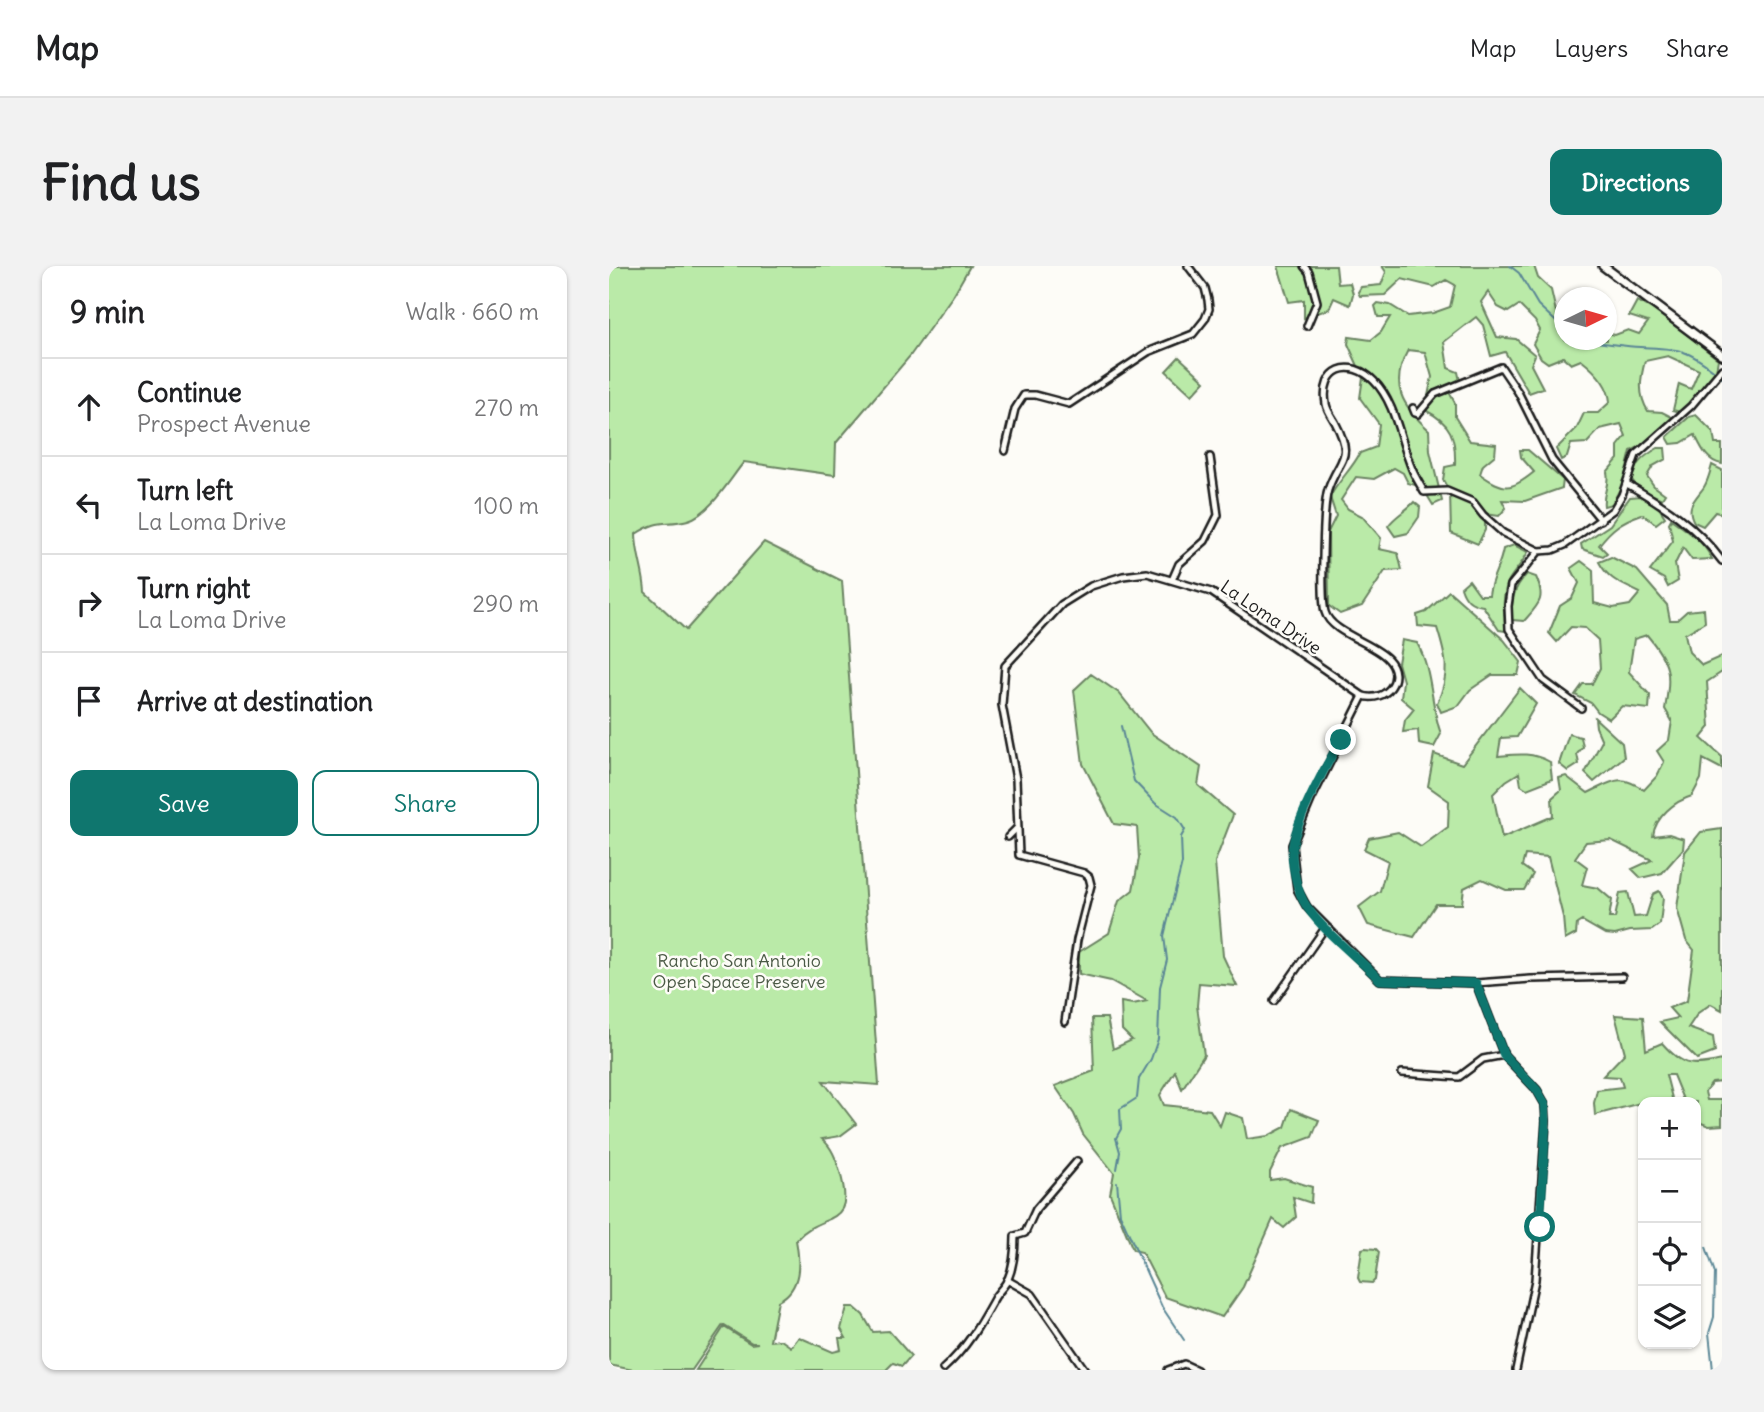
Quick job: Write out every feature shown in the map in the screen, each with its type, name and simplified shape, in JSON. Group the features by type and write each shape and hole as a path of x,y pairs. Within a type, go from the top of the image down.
{"street":[{"path":"1005,452 1015,409 1024,395 1035,395 1069,404 1149,352 1193,334 1205,319 1209,300 1205,288 1188,266"},
{"path":"1304,266 1309,272 1317,302 1307,326"},
{"path":"1602,266 1722,355"},
{"path":"1622,977 1531,978 1476,983 1380,980 1325,928 1307,907 1297,888 1292,845 1311,800 1363,696 1371,698 1387,694 1394,684 1395,672 1388,659 1336,625 1325,614 1323,584 1328,491 1345,456 1345,440 1326,406 1325,385 1332,373 1349,367 1374,381 1387,400 1424,492 1447,491 1473,502 1503,533 1539,551 1553,550 1565,545 1613,510 1627,484 1636,455 1691,406 1722,369"},
{"path":"1413,408 1418,414 1435,394 1501,367 1518,392 1552,460 1601,520"},
{"path":"1172,580 1179,564 1205,541 1218,514 1210,457"},
{"path":"1627,484 1680,517 1708,542 1722,561"},
{"path":"1539,551 1511,585 1509,629 1543,680 1581,708"},
{"name":"La Loma Drive","path":"1065,1022 1077,940 1090,894 1089,877 1084,873 1019,855 1016,779 1002,705 1005,666 1062,604 1091,586 1141,573 1211,592 1363,696"},
{"path":"1008,837 1017,828"},
{"path":"1274,1000 1325,928"},
{"path":"1476,983 1504,1055 1537,1090 1545,1104 1535,1280 1516,1370"},
{"path":"1402,1073 1459,1077 1483,1059 1504,1055"},
{"path":"943,1369 959,1355 1007,1280 1014,1257 1015,1236 1025,1233 1035,1209 1077,1161"},
{"path":"1007,1280 1032,1294 1085,1370"},
{"path":"1169,1370 1184,1364 1197,1370"}],"green space":[{"name":"Rancho San Antonio Open Space Preserve","path":"609,266 970,266 954,294 910,356 836,443 835,475 744,462 704,511 688,520 657,524 636,534 645,592 686,630 764,542 842,581 879,1085 823,1081 856,1124 840,1136 822,1139 837,1162 844,1190 844,1203 834,1216 806,1231 796,1240 798,1257 795,1282 786,1296 778,1301 770,1341 781,1340 791,1347 799,1337 833,1352 841,1350 839,1338 846,1338 841,1329 847,1307 854,1307 863,1315 873,1332 889,1331 911,1356 902,1366 893,1363 886,1370 696,1370 724,1327 751,1344 758,1343 752,1343 723,1325 692,1370 633,1370 609,1365"},
{"path":"1278,266 1336,266 1338,284 1350,283 1353,294 1350,305 1334,298 1329,309 1304,318 1304,300 1289,302"},
{"path":"1382,266 1534,266 1538,278 1551,290 1554,303 1554,350 1617,350 1617,334 1628,330 1639,334 1648,322 1629,316 1637,301 1669,320 1718,359 1717,367 1701,395 1684,413 1673,410 1679,384 1691,389 1699,370 1668,356 1645,361 1641,387 1645,405 1648,411 1662,412 1672,417 1672,424 1653,440 1631,451 1626,471 1629,481 1620,489 1612,504 1604,506 1607,472 1618,459 1618,446 1626,436 1621,424 1600,429 1587,443 1571,444 1567,457 1561,460 1556,449 1577,428 1584,413 1598,413 1610,402 1604,384 1581,360 1571,364 1563,357 1548,363 1541,358 1533,344 1540,330 1535,321 1519,305 1508,312 1498,307 1488,292 1481,302 1497,337 1516,339 1535,355 1531,365 1543,388 1529,393 1505,352 1491,356 1483,325 1476,317 1444,342 1448,368 1458,372 1460,381 1448,390 1455,403 1455,417 1470,441 1496,444 1495,455 1483,465 1480,474 1488,480 1507,487 1519,483 1534,472 1521,457 1520,450 1528,450 1563,480 1562,488 1525,501 1502,500 1506,508 1499,516 1485,514 1485,530 1478,544 1451,533 1450,492 1443,480 1445,467 1455,465 1453,439 1441,420 1425,410 1432,377 1425,352 1408,350 1399,374 1401,394 1412,412 1429,430 1430,451 1442,501 1433,505 1422,487 1408,483 1403,473 1394,468 1374,479 1356,477 1341,500 1348,509 1362,516 1381,538 1379,549 1398,553 1402,570 1385,571 1362,606 1340,614 1329,606 1328,532 1336,516 1330,497 1360,453 1376,447 1379,424 1360,398 1363,377 1348,344 1349,337 1371,340 1381,332 1390,317 1378,317 1375,306 1378,303 1390,305 1408,316 1433,313 1450,307 1455,285 1446,280 1434,287 1402,279 1385,295 1360,296 1358,292 1361,287 1381,285 1386,272"},
{"path":"1179,357 1205,381 1192,395 1166,371"},
{"path":"1696,415 1713,432 1715,444 1722,444 1722,464 1708,457 1695,435 1681,443 1671,444 1667,437 1689,417"},
{"path":"1658,448 1665,448 1666,459 1653,466 1647,476 1654,486 1665,494 1662,499 1640,488 1630,477 1641,460"},
{"path":"1712,465 1722,470 1722,514 1715,512 1703,526 1694,522 1690,512 1705,485"},
{"path":"1641,496 1657,505 1665,517 1656,524 1642,514 1623,522 1599,545 1607,553 1603,556 1582,549 1581,544 1610,525 1630,497"},
{"path":"1414,502 1420,507 1419,517 1408,533 1395,536 1388,526"},
{"path":"1671,519 1699,541 1712,559 1692,560 1683,548 1675,564 1678,581 1668,587 1664,579 1650,571 1673,541 1669,523"},
{"path":"1514,545 1528,552 1506,586 1506,631 1499,630 1483,606 1469,600 1461,587 1469,580 1480,595 1489,595 1503,549"},
{"path":"1611,557 1637,570 1667,605 1670,620 1677,620 1687,611 1704,609 1705,622 1685,634 1689,652 1702,665 1722,656 1722,672 1707,682 1710,727 1701,738 1722,757 1722,769 1703,759 1701,779 1692,796 1679,802 1662,816 1653,836 1669,834 1684,839 1683,849 1662,873 1641,878 1632,869 1652,860 1611,840 1586,842 1575,858 1587,867 1582,885 1598,888 1612,900 1609,918 1615,918 1620,893 1628,892 1634,917 1646,916 1653,894 1659,891 1663,898 1660,924 1652,930 1615,935 1605,934 1582,921 1577,924 1576,934 1565,940 1563,917 1548,857 1525,855 1522,866 1533,874 1524,890 1506,890 1482,879 1464,888 1462,904 1436,904 1414,937 1368,925 1359,907 1380,891 1388,861 1364,849 1369,838 1398,832 1421,847 1448,827 1449,801 1428,786 1434,754 1462,764 1520,688 1536,704 1517,737 1501,738 1498,756 1525,754 1543,759 1550,762 1552,779 1527,789 1521,785 1519,773 1493,794 1502,838 1553,816 1552,798 1561,790 1559,778 1566,776 1588,793 1622,780 1644,790 1657,776 1664,762 1657,751 1669,740 1672,721 1665,709 1667,669 1655,645 1647,635 1634,639 1629,672 1650,695 1649,709 1622,706 1609,719 1591,703 1575,695 1583,684 1592,684 1600,668 1598,640 1585,628 1571,627 1557,642 1549,633 1560,606 1572,598 1579,583 1571,568 1581,561 1593,570 1594,603 1613,608 1630,605 1640,593 1607,574 1599,562"},
{"path":"1527,574 1536,577 1541,596 1524,621 1512,620 1514,595"},
{"path":"1449,591 1504,640 1521,662 1518,675 1492,675 1470,690 1458,706 1441,712 1437,703 1446,674 1443,648 1437,628 1418,626 1417,615 1426,612"},
{"path":"1402,640 1417,643 1426,665 1441,734 1434,747 1419,744 1418,730 1403,732 1405,720 1414,709 1401,698 1403,681 1398,663"},
{"path":"1091,674 1119,693 1151,733 1201,767 1198,785 1233,815 1215,862 1223,956 1237,986 1199,983 1197,1006 1204,1055 1182,1089 1175,1071 1160,1095 1164,1105 1210,1110 1220,1126 1225,1112 1243,1118 1247,1139 1268,1136 1285,1127 1291,1109 1319,1120 1312,1137 1282,1148 1270,1172 1270,1180 1284,1178 1312,1187 1311,1203 1293,1197 1296,1217 1284,1228 1273,1219 1243,1287 1222,1317 1165,1297 1142,1252 1133,1250 1110,1194 1114,1173 1083,1134 1074,1114 1055,1086 1094,1071 1092,1018 1107,1018 1113,1049 1132,1040 1122,1030 1121,1002 1133,1004 1147,1001 1111,981 1079,974 1079,952 1109,933 1119,901 1133,890 1139,858 1137,827 1114,824 1083,764 1074,690"},
{"path":"1595,718 1622,743 1624,757 1594,782 1585,773 1602,741"},
{"path":"1569,734 1581,737 1583,747 1577,754 1579,764 1568,771 1559,764"},
{"path":"1722,829 1722,1010 1711,1004 1698,1013 1688,1028 1713,1037 1715,1052 1697,1059 1660,1022 1678,1018 1669,1008 1687,1001 1694,950 1686,940 1677,908 1685,852 1701,832"},
{"path":"1615,1015 1643,1017 1646,1050 1662,1043 1676,1057 1689,1063 1703,1064 1722,1060 1722,1082 1712,1083 1705,1092 1707,1100 1722,1100 1722,1125 1709,1126 1701,1123 1701,1097 1682,1097 1673,1075 1666,1075 1672,1097 1638,1097 1638,1104 1595,1115 1597,1090 1623,1087 1620,1077 1603,1076 1625,1053"},
{"path":"1362,1249 1379,1252 1375,1280 1372,1283 1360,1282 1358,1278"}],"waterway":[{"path":"1510,266 1519,273 1538,305 1554,320"},
{"path":"1617,345 1680,351 1716,372"},
{"path":"1121,726 1134,781 1155,803 1177,817 1185,830 1181,837 1182,863 1164,936 1167,960 1160,987 1158,1039 1151,1059 1139,1079"},
{"path":"1117,1169 1120,1152 1116,1138 1121,1129 1120,1109 1137,1098 1139,1079"},
{"path":"1117,1182 1120,1214 1162,1307 1184,1340"},
{"path":"1706,1247 1715,1273 1714,1317 1709,1333 1713,1370"}],"route":[{"path":"1341,740 1300,822 1292,845 1297,888 1307,907 1325,928 1380,980 1476,983 1504,1055 1537,1090 1545,1104 1540,1227"}]}
